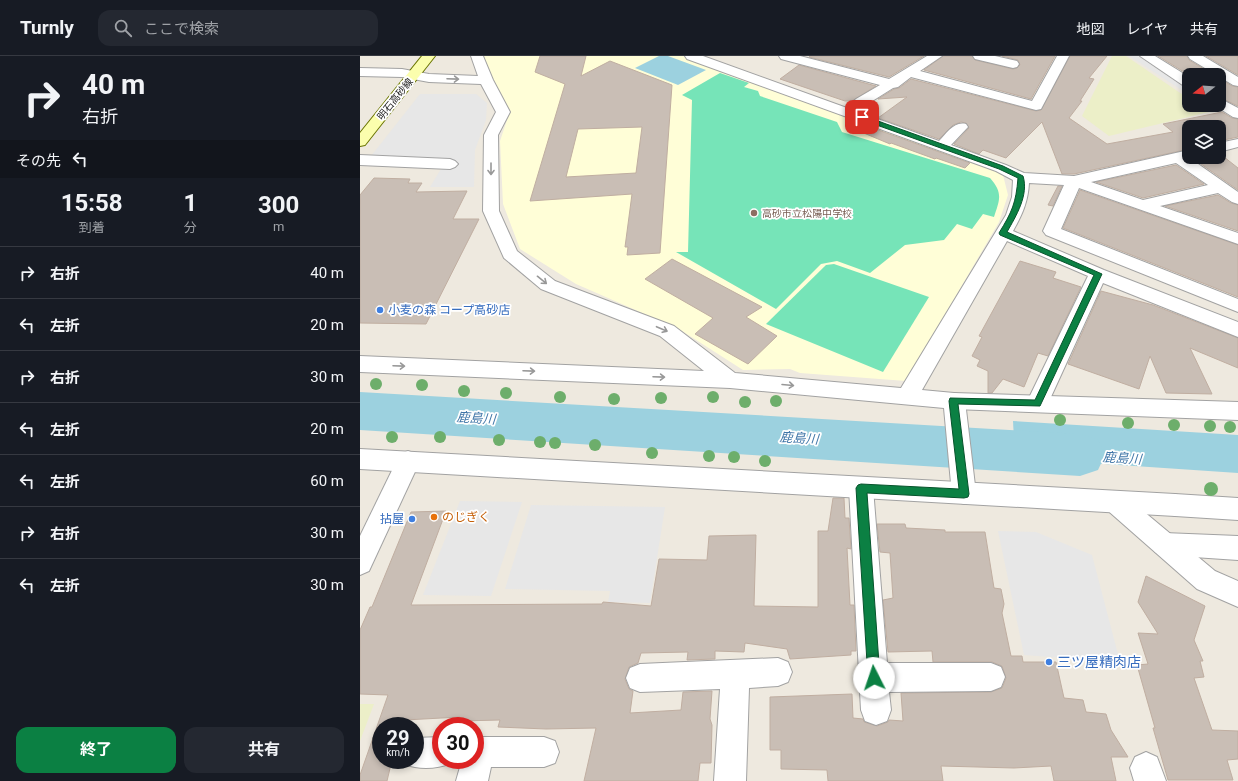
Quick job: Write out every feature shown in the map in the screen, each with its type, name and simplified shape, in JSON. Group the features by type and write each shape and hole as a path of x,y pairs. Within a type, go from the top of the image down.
{"main road":[{"name":"明石高砂線","path":"360,142 429,56"}],"street":[{"path":"477,56 486,80 503,112 491,135 490,211 510,254 548,285 667,331 730,380"},
{"path":"785,56 893,84"},
{"path":"849,113 861,102 911,73 936,56"},
{"path":"979,56 1013,64"},
{"path":"911,73 1036,106 1063,56"},
{"path":"1146,56 1182,79"},
{"path":"1194,56 1238,82"},
{"path":"699,57 1001,168 1021,178 1074,181 1238,239"},
{"path":"360,72 414,74 429,78 486,80"},
{"path":"1226,106 1238,114"},
{"path":"942,146 961,127"},
{"path":"1226,146 1238,143"},
{"path":"1074,181 1182,156"},
{"path":"360,160 450,164"},
{"path":"1194,164 1238,199"},
{"path":"907,396 1014,215 1020,198 1021,178"},
{"path":"1074,181 1052,231 1238,306"},
{"path":"1143,205 1222,187"},
{"path":"1003,233 1098,274 1238,330"},
{"path":"1037,404 1098,274"},
{"path":"360,364 730,380 954,401 1238,411"},
{"path":"954,401 964,494"},
{"path":"360,459 1238,509"},
{"path":"360,564 408,462"},
{"path":"861,488 876,710"},
{"path":"1115,502 1206,580 1238,594"},
{"path":"1164,544 1238,548"},
{"path":"640,678 778,672"},
{"path":"730,781 735,674"},
{"path":"874,678 991,677"},
{"path":"484,752 544,752"},
{"path":"472,781 474,769"}],"shaded area":[{"name":"高砂市立松陽中学校","path":"483,56 683,56 1002,171 1008,195 999,222 906,381 800,373 790,369 743,370 679,329 576,284 520,249 503,204 500,141 510,111"},
{"path":"1112,56 1126,56 1182,94 1182,112 1209,112 1109,136 1082,116"},
{"path":"1129,56 1140,56 1182,83 1182,90"},
{"path":"420,94 476,94 487,103 486,120 475,150 474,187 430,187 441,169 364,165"},
{"path":"460,501 522,502 491,596 423,595"},
{"path":"531,505 665,507 650,603 608,602 610,591 505,589"},
{"path":"998,531 1036,532 1092,555 1120,662 1024,655"},
{"path":"360,704 374,704 360,741"}],"green space":[{"path":"720,73 749,83 744,87 758,91 760,96 837,122 842,132 990,178 999,192 999,201 994,217 983,214 972,229 957,224 944,240 905,245 870,273 837,261 821,264 776,309 676,252 688,252 692,100 682,95"},
{"path":"834,264 929,297 883,372 766,324 826,265"}],"water":[{"path":"659,56 668,56 706,70 678,85 635,68"},
{"path":"1013,421 1238,435 1238,473 1015,458"}],"building":[{"path":"540,56 586,56 581,76 610,61 672,85 660,253 627,255 628,247 625,247 632,194 530,201 565,84 535,72","holes":["642,127 636,173 566,177 578,129"]},
{"path":"924,56 889,77 809,57"},
{"path":"943,56 972,56 975,60 1013,69 1020,65 1018,60 1002,56 1055,56 1031,99 924,70"},
{"path":"1070,56 1107,56 1089,78 1094,79 1080,101 1082,101 1069,118 1107,144 1173,132 1163,124 1182,120 1182,151 1074,174 1062,174 1042,122 1006,158 983,150 979,154 954,144 969,128 966,123 961,122 953,125 939,139 878,118 907,97 878,99 894,89 899,88 911,79 1036,111 1041,110"},
{"path":"1158,56 1187,56 1189,60 1202,68 1182,68 1182,71"},
{"path":"1206,56 1238,56 1238,75"},
{"path":"799,65 876,86 852,101 845,101 780,79"},
{"path":"1226,82 1232,86 1238,87 1238,106 1226,100"},
{"path":"1222,112 1232,118 1238,119 1238,137 1226,140 1226,120 1183,120"},
{"path":"867,126 970,163 965,168 891,143 890,144 859,131"},
{"path":"1226,159 1238,168 1238,190 1201,164 1226,164"},
{"path":"1176,165 1204,184 1143,198 1096,182"},
{"path":"374,178 410,179 408,183 422,183 416,192 467,191 453,219 479,219 426,324 360,323 360,195"},
{"path":"1058,186 1062,186 1053,206 1048,205"},
{"path":"1080,190 1238,245 1238,297 1063,228"},
{"path":"1218,195 1231,203 1238,205 1238,231 1165,206"},
{"path":"672,259 762,307 746,317 777,336 748,364 695,334 713,318 645,279"},
{"path":"1020,261 1056,272 1053,278 1081,287 1048,356 1038,353 1024,387 1003,379 992,393 988,393 988,371 977,366 980,360 972,356 982,337 979,336"},
{"path":"1101,291 1153,305 1238,338 1238,368 1190,348 1212,394 1166,393 1150,356 1139,389 1068,364"},
{"path":"833,498 844,498 845,518 849,518 851,549 847,548 850,605 854,605 856,651 851,651 851,655 790,659 787,649 745,643 744,652 715,651 715,659 687,660 688,652 641,653 638,663 629,667 625,679 629,689 633,691 630,713 681,710 683,692 712,691 710,719 712,725 711,763 700,763 698,781 584,781 596,728 546,729 498,727 500,720 484,720 484,717 432,717 432,719 424,719 424,717 380,717 388,695 360,694 360,630 370,607 372,607 411,512 446,511 411,605 602,604 603,602 651,606 659,559 707,560 709,536 756,535 754,606 818,607 818,531 828,531"},
{"path":"877,524 905,524 906,528 945,530 945,532 985,532 994,588 1001,589 1004,604 1002,613 1011,656 1022,656 1023,662 1056,662 1064,698 1083,700 1086,712 1106,714 1111,730 1128,757 1111,757 1116,781 1054,781 1051,766 1014,768 941,766 943,781 828,781 827,770 781,769 781,750 770,750 770,697 852,694 853,718 863,719 864,722 877,726 888,722 889,720 903,721 901,693 991,692 1002,688 1006,678 1002,666 992,662 933,662 932,651 888,652 883,600 893,598 890,553 880,552"},
{"path":"1146,576 1205,606 1194,640 1203,661 1200,661 1204,677 1194,678 1212,730 1238,731 1238,759 1227,760 1233,780 1168,780 1137,665 1148,664 1138,633 1158,634 1138,602"},
{"path":"372,741 372,769 390,769 387,781 360,781 360,775"}],"waterway":[{"name":"鹿島川","path":"360,411 1080,455"}],"place":[{"name":"高砂市立松陽中学校","path":"754,213"},
{"name":"小麦の森 コープ高砂店","path":"380,310"},
{"name":"のじぎく","path":"434,517"},
{"name":"拈屋","path":"412,519"},
{"name":"三ツ屋精肉店","path":"1049,662"}],"route":[{"path":"862,117 1001,168 1021,178 1020,198 1014,215 1003,233 1098,274 1037,404 954,401 964,494 861,488 874,678"}]}
